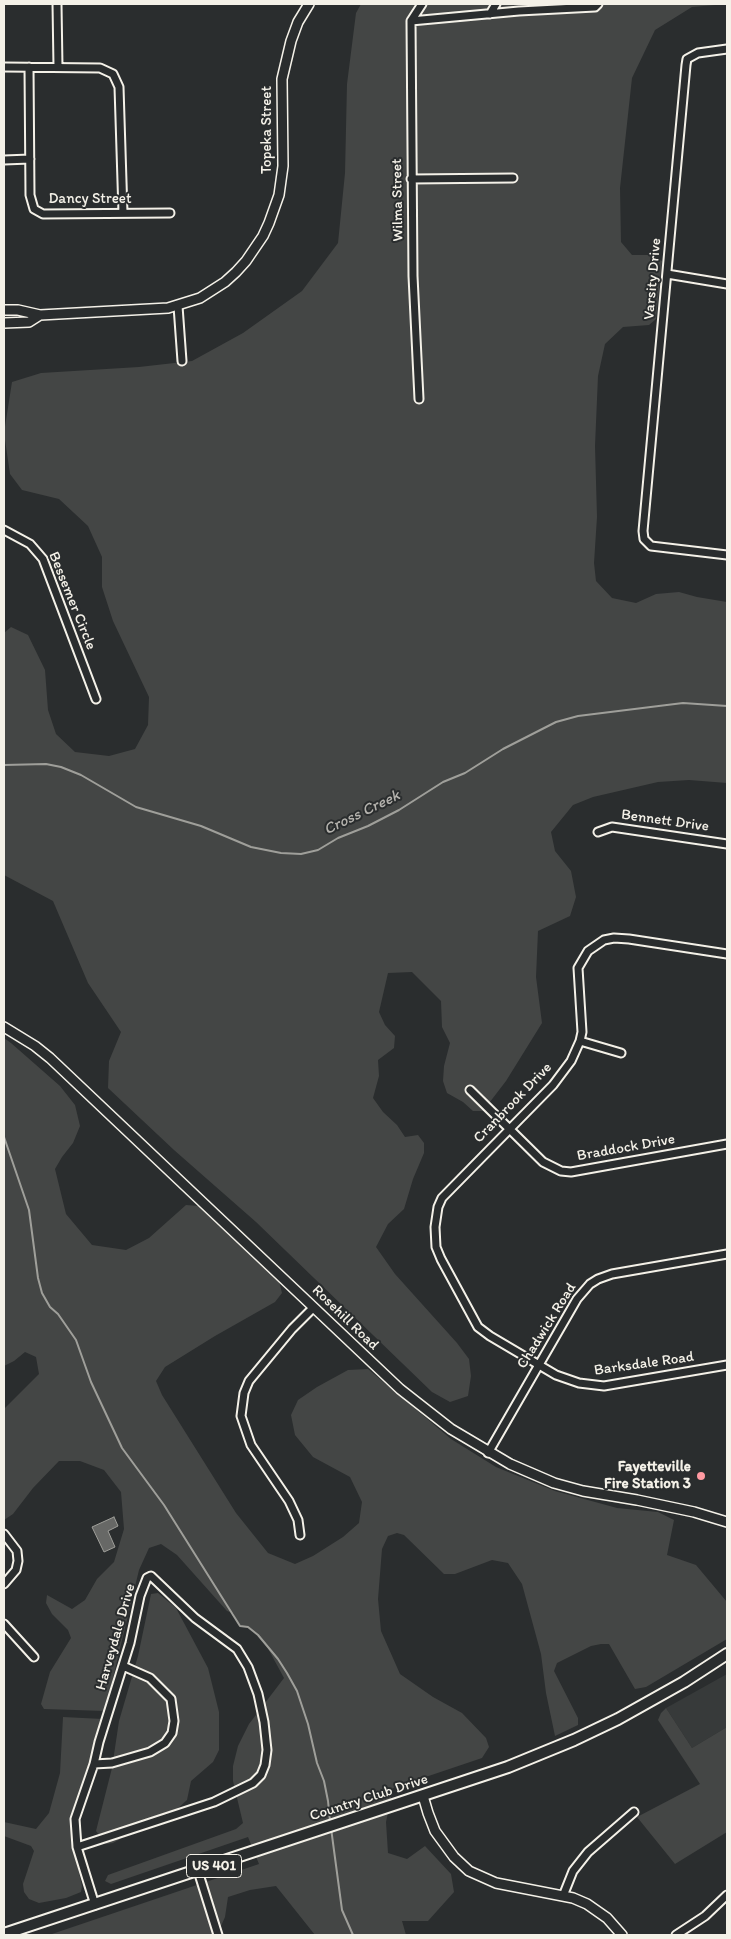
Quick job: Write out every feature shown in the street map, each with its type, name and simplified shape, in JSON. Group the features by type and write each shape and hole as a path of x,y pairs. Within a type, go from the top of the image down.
{"main road":[{"name":"Topeka Street","path":"40,315 154,310 178,306 200,298 236,272 255,249 269,223 279,195 282,175 280,94 283,70 298,22 309,4"},
{"path":"4,310 18,310 40,315"},
{"path":"4,323 29,322 40,315"},
{"name":"Rosehill Road","path":"4,1028 35,1046 50,1058 313,1308 423,1408 488,1453 532,1475 554,1483 583,1491 694,1512 727,1522"},
{"name":"Country Club Drive","path":"4,1934 508,1767 574,1740 652,1700 727,1654"},
{"path":"423,1796 435,1831 454,1858 469,1871 496,1883 563,1896 587,1904 599,1912 622,1935"}],"street":[{"path":"57,4 58,67"},
{"path":"411,21 422,4"},
{"path":"490,14 496,4"},
{"path":"411,21 596,7 598,4"},
{"name":"Wilma Street","path":"411,21 413,276 419,399"},
{"name":"Varsity Drive","path":"727,49 698,53 687,59 644,524 644,539 651,546 727,555"},
{"name":"Dancy Street","path":"29,67 31,200 34,209 43,214 170,213"},
{"path":"4,68 105,68 116,78 119,87 123,213"},
{"path":"4,160 30,159"},
{"path":"411,179 513,178"},
{"path":"667,274 727,284"},
{"path":"178,306 182,361"},
{"name":"Bessemer Circle","path":"4,530 30,544 43,559 96,699"},
{"name":"Bennett Drive","path":"598,832 612,827 727,844"},
{"name":"Cranbrook Drive","path":"539,1364 478,1327 436,1247 436,1217 442,1198 560,1077 571,1061 580,1041 582,1022 578,968 585,955 596,945 609,939 629,938 727,954"},
{"path":"580,1041 621,1053"},
{"name":"Braddock Drive","path":"470,1090 547,1165 566,1172 727,1144"},
{"name":"Chadwick Road","path":"488,1453 577,1299 590,1284 598,1278 612,1274 727,1254"},
{"path":"300,1535 298,1520 289,1501 251,1445 241,1416 244,1393 249,1380 292,1328 313,1308"},
{"name":"Barksdale Road","path":"539,1364 570,1380 589,1385 604,1386 727,1366"},
{"path":"4,1534 17,1551 18,1561 16,1570 4,1584"},
{"name":"Harveydale Drive","path":"77,1847 223,1798 253,1783 265,1765 267,1750 264,1722 258,1694 248,1667 237,1649 195,1618 151,1576 148,1578 140,1596 130,1643 94,1764 75,1819 77,1847 95,1905"},
{"path":"4,1624 34,1657"},
{"path":"94,1764 112,1763 150,1752 166,1744 172,1732 174,1721 171,1699 150,1678 123,1666"},
{"path":"563,1896 573,1871 588,1852 634,1812"},
{"path":"198,1871 218,1935"},
{"path":"676,1935 705,1916 727,1895"}],"shaded area":[{"path":"361,4 727,4 692,7 655,30 632,78 620,188 621,242 632,255 654,255 662,261 656,319 649,325 623,327 605,344 598,376 595,446 597,517 594,563 596,581 612,598 636,603 656,594 679,592 727,602 727,783 689,780 658,782 593,797 573,805 551,832 555,851 571,871 576,897 570,916 538,931 536,977 542,1023 506,1081 483,1111 473,1111 463,1102 447,1093 443,1081 444,1066 450,1043 442,1027 441,1001 412,972 388,973 379,1012 385,1025 395,1036 394,1048 378,1060 379,1076 373,1098 405,1137 418,1135 424,1143 424,1153 413,1179 404,1209 388,1224 376,1247 395,1274 469,1359 471,1376 468,1396 450,1402 432,1392 256,1222 174,1150 108,1088 109,1061 121,1032 88,983 53,901 4,875 4,633 11,627 28,635 45,670 48,710 56,734 75,752 109,756 135,749 148,725 149,697 113,621 102,587 102,557 88,526 59,499 22,490 10,474 4,433 12,382 41,373 139,367 192,361 243,333 302,291 338,243 345,173 347,84 356,13"},
{"path":"4,1038 60,1086 75,1105 80,1126 73,1143 55,1169 66,1214 92,1245 126,1250 149,1238 186,1205 199,1206 279,1281 282,1293 275,1302 165,1367 156,1381 162,1395 236,1513 268,1553 295,1564 313,1556 343,1537 359,1523 362,1502 350,1477 313,1457 295,1435 291,1415 298,1400 317,1387 348,1370 368,1369 451,1439 496,1467 555,1491 617,1508 658,1512 674,1520 667,1555 696,1565 727,1602 727,1639 646,1687 635,1689 609,1644 591,1646 557,1663 554,1671 578,1718 578,1725 555,1736 546,1693 541,1654 522,1584 508,1563 492,1560 455,1574 444,1574 404,1535 397,1533 388,1536 382,1549 378,1599 381,1631 400,1674 433,1697 462,1713 486,1738 489,1747 482,1758 393,1788 386,1822 388,1853 407,1859 425,1846 451,1874 454,1892 428,1921 402,1921 406,1935 315,1935 276,1886 250,1890 228,1897 225,1917 217,1935 49,1935 259,1864 248,1837 111,1884 105,1881 108,1875 236,1829 243,1823 233,1781 233,1766 238,1746 249,1724 284,1678 265,1643 258,1635 248,1627 240,1626 233,1613 227,1611 177,1555 161,1544 149,1548 139,1570 105,1711 44,1709 41,1704 50,1672 71,1638 68,1630 52,1614 46,1603 47,1595 72,1609 85,1600 97,1579 114,1562 124,1529 121,1492 104,1470 80,1461 59,1461 33,1488 13,1514 4,1520 4,1409 39,1374 36,1357 25,1352 4,1366"},
{"path":"114,1517 118,1526 108,1531 115,1547 104,1552 92,1527"},
{"path":"158,1593 176,1608 208,1668 219,1712 219,1750 213,1762 191,1781 187,1800 176,1810 128,1826 120,1839 106,1844 96,1831 112,1768 119,1721 138,1656 151,1594"},
{"path":"727,1674 727,1727 692,1748 666,1708"},
{"path":"666,1708 692,1748 727,1727 727,1832 675,1864 637,1817 700,1784 658,1720"},
{"path":"63,1717 103,1719 91,1765 71,1819 74,1850 82,1886 81,1892 66,1898 39,1903 29,1899 24,1892 23,1884 34,1851 31,1846 4,1836 4,1822 36,1829 49,1813 60,1773"}],"waterway":[{"name":"Cross Creek","path":"4,765 46,764 61,767 81,775 136,807 201,826 251,847 281,853 301,854 318,850 338,838 368,826 399,810 443,782 465,773 503,749 556,722 578,716 683,703 727,706"},
{"path":"4,1137 29,1210 38,1278 42,1293 50,1307 58,1314 76,1340 91,1382 122,1448 164,1505 240,1626 248,1627 258,1635 278,1659 297,1691 308,1724 317,1763 324,1781 330,1821"},
{"path":"331,1828 342,1910 353,1935"}],"place":[{"name":"Fayetteville Fire Station 3","path":"701,1476"}]}
